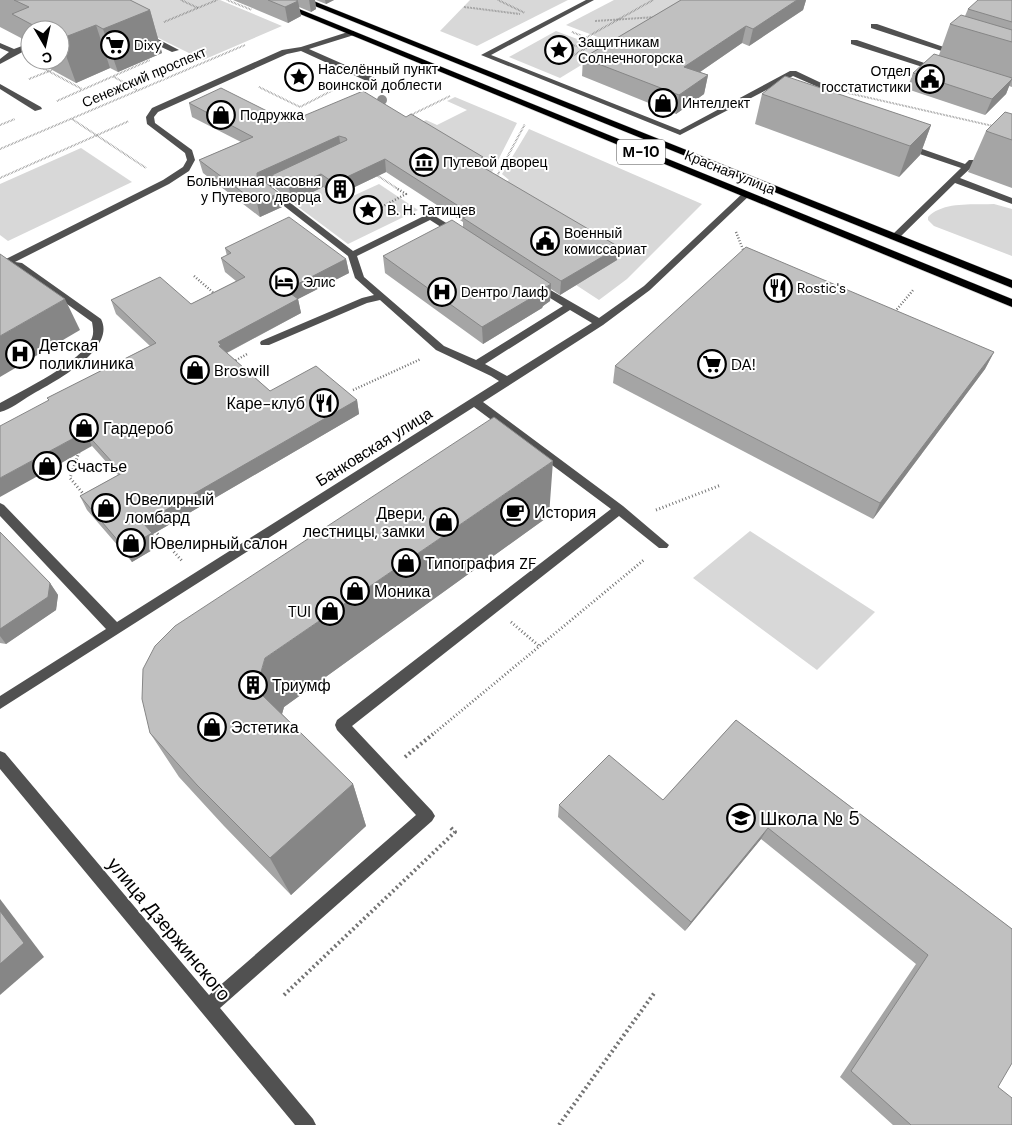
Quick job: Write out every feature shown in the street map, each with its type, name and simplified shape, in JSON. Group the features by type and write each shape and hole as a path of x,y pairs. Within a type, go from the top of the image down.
{"highway":[{"name":"Красная улица","path":"270,0 1012,303"},
{"name":"Красная улица","path":"304,0 1012,284"}],"street":[{"path":"591,0 485,55 680,133 793,73 830,90"},
{"path":"874,26 966,56"},
{"path":"1,264 166,182 186,170 191,160 189,152 151,124 150,117 155,110 285,52 302,49 351,32"},
{"path":"139,33 174,50"},
{"path":"854,42 946,71"},
{"path":"0,45 14,52"},
{"path":"0,62 20,49"},
{"path":"302,49 374,81"},
{"path":"0,86 38,109"},
{"path":"756,93 765,96"},
{"path":"894,141 967,167"},
{"path":"895,237 979,155"},
{"path":"300,172 265,188 352,255 360,278 440,348 495,373 508,382"},
{"path":"954,179 1012,201"},
{"name":"Банковская улица","path":"0,702 599,323 647,288 746,195"},
{"path":"352,255 430,216 468,241"},
{"path":"0,408 67,368 94,343 99,330 97,321 20,265 1,264"},
{"path":"532,282 599,323"},
{"path":"265,343 364,300 382,297"},
{"path":"476,365 570,306"},
{"path":"475,402 663,544"},
{"path":"0,508 115,629"},
{"path":"208,1007 427,816 342,725 619,509"},
{"name":"улица Дзержинского","path":"0,758 307,1125"}],"path":[{"path":"181,0 198,8"},
{"path":"139,33 217,0"},
{"path":"587,37 653,0"},
{"path":"464,8 531,16"},
{"path":"618,20 656,17"},
{"path":"569,31 611,47"},
{"path":"556,38 585,49"},
{"path":"525,70 549,57 563,62 597,41"},
{"name":"Сенежский проспект","path":"0,149 246,44"},
{"path":"38,109 174,50 300,107 362,76"},
{"path":"14,52 83,89"},
{"path":"114,76 138,90"},
{"path":"830,90 995,127"},
{"path":"406,118 451,95"},
{"path":"0,178 155,110"},
{"path":"71,118 166,182"},
{"path":"494,183 526,122"},
{"path":"375,173 406,194 372,212 399,231"},
{"path":"734,228 744,252"},
{"path":"194,276 216,295"},
{"path":"891,317 914,290"},
{"path":"231,363 265,343"},
{"path":"353,390 440,348"},
{"path":"86,448 78,453 70,478 86,497 94,495"},
{"path":"632,519 721,486"},
{"path":"151,526 183,562"},
{"path":"401,760 663,544"},
{"path":"505,616 539,646"},
{"path":"284,995 454,832 448,825"},
{"path":"559,1125 655,992"}],"shaded area":[{"path":"57,0 220,0 282,26 203,60 104,11"},
{"path":"470,0 568,0 477,46 440,31"},
{"path":"614,0 693,0 619,45 566,25"},
{"path":"556,31 606,50 560,78 509,57"},
{"path":"455,97 517,123 490,176 412,128 426,120 437,125 467,110 447,101"},
{"path":"529,129 702,204 627,279 599,300 576,285 497,188 509,180 502,174"},
{"path":"81,148 132,182 8,241 0,235 0,184"},
{"path":"306,175 342,201 379,184 418,210 348,244 281,194 281,191"},
{"path":"994,204 1012,209 1012,256 934,226 928,220 928,217 934,212 950,206"},
{"path":"750,531 875,612 817,670 693,578"}],"building":[{"path":"14,0 130,0 150,10 103,29 96,25 70,35 70,20 23,20 12,14 29,7"},
{"path":"268,0 296,0 298,1 285,7"},
{"path":"681,0 797,0 753,29 746,26 684,67 708,75 679,95 583,58"},
{"path":"978,0 1012,0 1012,22 968,9"},
{"path":"961,15 1012,30 1012,42 950,24"},
{"path":"934,54 1012,79 992,99 913,73"},
{"path":"785,76 931,125 910,146 762,94"},
{"path":"221,88 289,122 363,91 406,117 411,114 483,157 474,162 619,247 561,281 463,218 471,214 385,159 334,183 321,174 289,188 272,175 347,140 339,136 257,173 257,176 279,193 257,203 199,160 253,137 189,103"},
{"path":"1005,112 1012,114 1012,140 986,131"},
{"path":"289,217 346,259 286,290 298,299 218,342 221,345 219,346 270,391 316,366 357,400 143,523 152,533 125,549 80,496 122,473 85,432 0,478 0,426 49,400 47,398 156,343 111,300 160,277 191,304 245,277 221,258 231,253 225,248"},
{"path":"452,220 551,284 541,290 543,291 482,327 383,256"},
{"path":"746,247 994,352 880,503 615,366"},
{"path":"0,254 65,299 0,336"},
{"path":"494,417 553,461 265,658 256,689 353,784 270,858 197,785 150,733 142,699 143,669 155,646 175,626"},
{"path":"0,532 50,583 48,597 0,629"},
{"path":"736,720 1012,929 1012,1063 998,1087 1012,1098 1012,1125 911,1125 851,1071 928,955 768,828 691,922 559,805 609,755 663,800"},
{"path":"0,911 24,943 0,964"}],"place":[{"name":"Dixy","path":"115,45"},
{"name":"Защитникам Солнечногорска","path":"559,50"},
{"name":"Населённый пункт воинской доблести","path":"299,77"},
{"name":"Отдел госстатистики","path":"930,79"},
{"name":"Интеллект","path":"663,103"},
{"name":"Подружка","path":"221,115"},
{"name":"Путевой дворец","path":"424,162"},
{"name":"Больничная часовня у Путевого дворца","path":"340,189"},
{"name":"В. Н. Татищев","path":"368,210"},
{"name":"Военный комиссариат","path":"545,241"},
{"name":"Элис","path":"284,282"},
{"name":"Rostic's","path":"778,288"},
{"name":"Dентро Лаиф","path":"442,292"},
{"name":"Детская поликлиника","path":"20,354"},
{"name":"DA!","path":"712,364"},
{"name":"Broswill","path":"195,370"},
{"name":"Каре-клуб","path":"324,403"},
{"name":"Гардероб","path":"84,428"},
{"name":"Счастье","path":"47,466"},
{"name":"Ювелирный ломбард","path":"106,508"},
{"name":"История","path":"515,512"},
{"name":"Двери, лестницы, замки","path":"444,522"},
{"name":"Ювелирный салон","path":"131,543"},
{"name":"Типография ZF","path":"406,563"},
{"name":"Моника","path":"355,591"},
{"name":"TUI","path":"330,611"},
{"name":"Триумф","path":"253,685"},
{"name":"Эстетика","path":"212,727"},
{"name":"Школа № 5","path":"741,818"}]}
